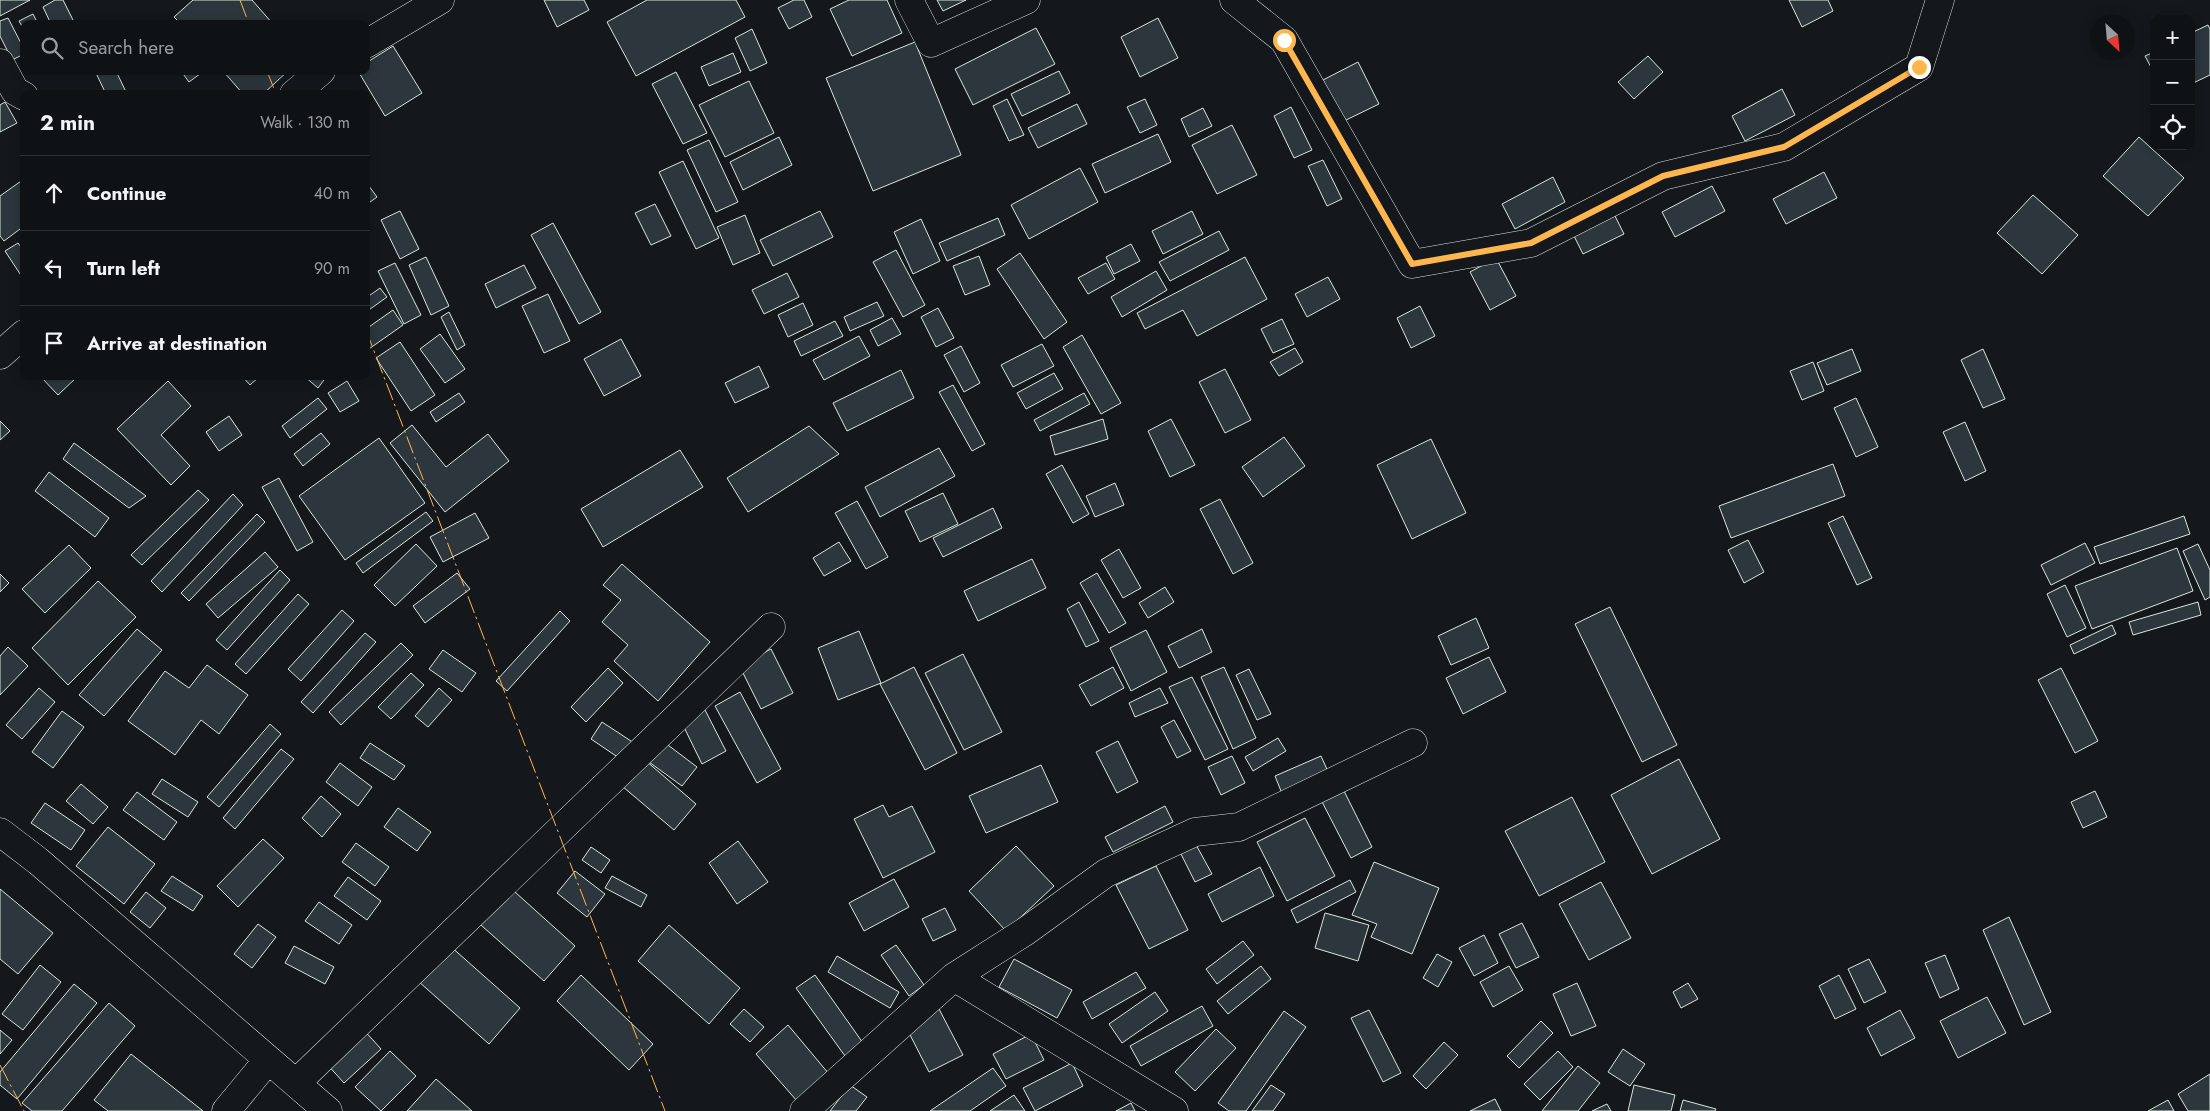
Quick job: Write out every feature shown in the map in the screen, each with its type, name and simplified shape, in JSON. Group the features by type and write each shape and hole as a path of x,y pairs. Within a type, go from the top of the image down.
{"street":[{"path":"370,42 440,0"},
{"path":"909,0 931,43 1026,0"},
{"path":"1234,0 1284,40 1412,264 1531,243 1663,176 1784,147 1919,67 1940,0"},
{"path":"0,63 15,92 20,94"},
{"path":"299,90 315,75"},
{"path":"0,355 20,338"},
{"path":"296,1083 771,627"},
{"path":"804,1111 954,977 1026,931 1106,873 1195,832 1239,827 1413,743"},
{"path":"0,832 38,862 328,1111"},
{"path":"954,977 1174,1111"},
{"path":"226,1111 268,1060"}],"building":[{"path":"0,0 30,0 0,16"},
{"path":"55,0 63,0 73,20 49,20 43,7"},
{"path":"193,0 252,0 270,20 177,20 174,17"},
{"path":"544,0 584,0 589,10 557,27"},
{"path":"647,0 736,0 745,17 636,76 607,22"},
{"path":"794,0 804,0 812,17 789,29 778,8"},
{"path":"849,0 887,0 902,33 852,56 830,9"},
{"path":"937,0 966,0 943,11"},
{"path":"1789,0 1828,0 1833,11 1802,27"},
{"path":"33,14 36,20 21,20"},
{"path":"8,18 20,41 20,56 12,60 0,36 0,21"},
{"path":"1158,18 1178,58 1140,77 1121,37"},
{"path":"2208,25 2210,29 2210,75 2195,82 2195,60 2195,31"},
{"path":"1036,28 1055,64 973,105 955,69"},
{"path":"752,29 767,63 750,71 735,38"},
{"path":"915,42 961,155 873,191 826,78"},
{"path":"393,46 422,93 385,116 360,75 370,75 370,60"},
{"path":"733,53 741,72 709,86 701,67"},
{"path":"2150,54 2150,65 2145,56"},
{"path":"1648,56 1663,72 1634,99 1618,82"},
{"path":"1358,62 1379,104 1344,121 1323,80"},
{"path":"1059,71 1070,93 1022,116 1011,94"},
{"path":"676,72 707,133 683,144 652,84"},
{"path":"97,75 118,75 125,90 104,90"},
{"path":"184,75 199,75 189,82"},
{"path":"226,75 284,75 267,90 240,90"},
{"path":"749,81 774,133 725,157 699,105"},
{"path":"1782,89 1795,115 1745,141 1732,116"},
{"path":"1007,99 1024,135 1009,141 993,106"},
{"path":"1145,99 1157,125 1140,133 1127,107"},
{"path":"5,102 17,123 0,132 0,105"},
{"path":"1077,104 1087,124 1038,148 1028,128"},
{"path":"1291,107 1312,150 1294,158 1274,116"},
{"path":"1203,108 1212,126 1189,137 1181,119"},
{"path":"1232,125 1257,175 1217,194 1192,145"},
{"path":"1158,134 1171,162 1105,193 1092,164"},
{"path":"779,137 792,165 743,190 730,162"},
{"path":"2139,137 2150,147 2150,150 2153,150 2184,178 2148,216 2103,176"},
{"path":"709,140 738,202 716,212 687,150"},
{"path":"1323,160 1342,199 1327,206 1308,166"},
{"path":"683,161 719,238 696,249 659,172"},
{"path":"1080,168 1098,202 1029,239 1011,205"},
{"path":"1824,172 1837,198 1786,224 1773,199"},
{"path":"1553,177 1565,202 1515,229 1502,204"},
{"path":"20,182 20,229 4,241 0,236 0,196"},
{"path":"1712,186 1725,211 1675,237 1662,212"},
{"path":"370,187 377,197 370,202"},
{"path":"2033,195 2078,235 2042,274 1997,233"},
{"path":"655,204 671,236 651,245 635,213"},
{"path":"400,211 419,249 400,259 381,220"},
{"path":"820,211 833,237 773,266 760,240"},
{"path":"1192,211 1203,234 1163,254 1152,231"},
{"path":"1614,214 1624,234 1583,254 1573,234"},
{"path":"745,215 760,253 733,265 717,227"},
{"path":"998,218 1005,235 947,261 939,243"},
{"path":"921,219 940,261 913,274 894,232"},
{"path":"553,223 601,312 579,324 531,235"},
{"path":"1219,231 1229,250 1170,281 1159,262"},
{"path":"18,243 20,246 20,274 5,251"},
{"path":"1131,244 1140,261 1114,274 1106,257"},
{"path":"896,250 925,305 903,317 873,262"},
{"path":"1020,253 1067,322 1044,339 997,269"},
{"path":"979,256 990,285 965,295 953,266"},
{"path":"426,257 449,306 431,315 409,265"},
{"path":"1245,257 1267,299 1197,336 1183,310 1145,329 1137,313"},
{"path":"1496,258 1516,296 1490,310 1470,272"},
{"path":"395,263 421,315 404,324 378,271"},
{"path":"1106,263 1115,279 1088,294 1078,278"},
{"path":"524,265 536,288 496,308 485,284"},
{"path":"1156,271 1167,290 1122,317 1111,297"},
{"path":"787,273 799,297 764,314 752,290"},
{"path":"1328,277 1340,299 1307,317 1295,294"},
{"path":"380,288 387,297 370,309 370,295"},
{"path":"548,294 570,341 544,353 522,306"},
{"path":"877,302 884,316 850,331 844,317"},
{"path":"803,303 813,325 788,337 778,315"},
{"path":"1420,306 1435,336 1411,348 1397,318"},
{"path":"938,308 954,338 936,347 921,317"},
{"path":"393,310 403,325 370,348 370,326"},
{"path":"449,312 465,345 457,350 441,317"},
{"path":"892,318 901,334 878,346 870,330"},
{"path":"1282,319 1294,344 1273,353 1261,329"},
{"path":"835,321 843,336 801,356 794,341"},
{"path":"440,334 465,369 445,383 420,349"},
{"path":"1082,335 1121,403 1101,414 1063,347"},
{"path":"859,336 870,356 824,380 813,360"},
{"path":"621,339 641,376 604,396 584,359"},
{"path":"400,342 435,395 411,411 376,358"},
{"path":"1042,344 1054,366 1013,387 1001,365"},
{"path":"961,346 980,383 964,392 944,355"},
{"path":"1295,348 1303,362 1279,376 1270,362"},
{"path":"1852,349 1861,371 1827,385 1817,363"},
{"path":"1983,349 2005,399 1983,408 1961,360"},
{"path":"1813,362 1824,391 1802,400 1790,371"},
{"path":"759,366 769,387 735,403 725,383"},
{"path":"1225,369 1251,420 1225,433 1199,382"},
{"path":"901,370 914,398 847,431 833,403"},
{"path":"1054,373 1063,389 1026,409 1017,393"},
{"path":"44,380 74,380 58,395"},
{"path":"246,380 256,380 250,385"},
{"path":"309,380 324,380 318,388"},
{"path":"168,381 191,406 161,435 190,466 171,485 117,429"},
{"path":"347,381 359,401 340,412 328,393"},
{"path":"953,385 985,444 972,451 939,392"},
{"path":"459,393 465,402 436,422 430,412"},
{"path":"1084,393 1090,404 1040,431 1034,420"},
{"path":"318,398 327,409 290,438 282,426"},
{"path":"1856,398 1878,447 1856,457 1834,408"},
{"path":"229,416 242,435 219,451 206,432"},
{"path":"1103,419 1108,439 1055,455 1050,436"},
{"path":"1171,419 1195,465 1170,477 1148,431"},
{"path":"0,421 10,431 0,440"},
{"path":"1965,422 1986,471 1965,481 1943,432"},
{"path":"412,425 446,467 488,434 509,461 445,512 390,443"},
{"path":"809,426 839,454 748,512 727,478"},
{"path":"321,433 330,444 303,466 294,454"},
{"path":"1284,437 1305,466 1263,497 1242,467"},
{"path":"379,438 425,503 345,560 299,496"},
{"path":"1431,439 1466,513 1412,539 1377,465"},
{"path":"74,443 146,496 129,508 63,459"},
{"path":"939,448 955,476 880,517 865,487"},
{"path":"680,450 703,487 603,547 581,509"},
{"path":"1833,464 1845,496 1731,538 1719,506"},
{"path":"1062,465 1089,514 1073,523 1046,474"},
{"path":"49,472 109,518 95,537 35,491"},
{"path":"279,478 313,542 297,551 262,487"},
{"path":"1115,483 1124,505 1095,517 1086,496"},
{"path":"198,490 209,500 142,565 131,555"},
{"path":"943,493 958,524 920,542 905,511"},
{"path":"233,494 243,505 162,592 151,581"},
{"path":"1220,499 1253,563 1233,574 1200,509"},
{"path":"857,501 888,557 866,569 835,513"},
{"path":"993,508 1002,528 943,557 933,538"},
{"path":"426,512 433,521 363,573 356,563"},
{"path":"475,513 489,538 443,562 430,537"},
{"path":"257,514 265,522 189,601 181,593"},
{"path":"1843,516 1872,578 1857,585 1828,523"},
{"path":"2184,516 2190,534 2100,564 2094,547"},
{"path":"1748,540 1764,572 1744,583 1728,550"},
{"path":"839,542 851,561 824,576 813,558"},
{"path":"2085,543 2095,563 2051,585 2041,565"},
{"path":"416,544 437,566 395,606 374,585"},
{"path":"2198,544 2210,570 2210,597 2205,600 2183,551"},
{"path":"69,545 91,568 45,613 22,589"},
{"path":"2177,548 2193,591 2092,629 2075,586"},
{"path":"1119,549 1141,588 1123,598 1101,560"},
{"path":"265,552 278,567 218,618 206,604"},
{"path":"1032,559 1046,588 978,621 964,591"},
{"path":"622,564 710,642 658,701 614,661 628,645 602,622 621,600 603,585"},
{"path":"280,570 290,580 227,650 216,640"},
{"path":"457,573 470,589 425,623 413,606"},
{"path":"1097,573 1126,623 1109,633 1080,583"},
{"path":"0,574 9,583 0,592"},
{"path":"98,581 136,617 68,685 32,648"},
{"path":"2065,585 2086,628 2067,637 2047,594"},
{"path":"1165,587 1174,602 1148,618 1139,603"},
{"path":"298,594 309,604 246,674 235,664"},
{"path":"1079,602 1099,641 1086,647 1067,609"},
{"path":"2198,602 2201,615 2133,635 2129,622"},
{"path":"1610,607 1677,745 1642,762 1575,624"},
{"path":"342,610 354,621 301,681 288,669"},
{"path":"560,611 570,621 507,691 496,681"},
{"path":"1476,618 1489,648 1451,665 1438,636"},
{"path":"2112,625 2116,634 2074,654 2070,645"},
{"path":"137,629 162,650 104,716 79,695"},
{"path":"1202,629 1212,652 1179,668 1168,646"},
{"path":"1146,630 1167,672 1131,691 1110,648"},
{"path":"859,631 881,683 838,700 818,648"},
{"path":"365,633 376,642 313,713 301,702"},
{"path":"401,643 413,655 341,725 329,712"},
{"path":"8,647 28,666 0,695 0,656"},
{"path":"771,649 793,693 761,709 739,665"},
{"path":"443,650 476,673 462,692 429,669"},
{"path":"963,654 1002,732 964,750 925,673"},
{"path":"1489,657 1506,692 1463,714 1446,678"},
{"path":"207,665 248,695 219,734 201,720 175,755 128,721 165,671 189,688"},
{"path":"914,667 957,753 925,770 880,684"},
{"path":"1113,667 1124,688 1091,706 1079,685"},
{"path":"1224,667 1256,738 1233,749 1201,677"},
{"path":"608,668 623,683 586,722 571,707"},
{"path":"2061,668 2098,741 2075,753 2038,680"},
{"path":"1249,669 1271,714 1257,720 1236,675"},
{"path":"411,673 424,685 391,719 378,707"},
{"path":"1192,677 1228,749 1205,760 1169,687"},
{"path":"39,688 55,702 22,739 6,725"},
{"path":"439,688 452,700 428,727 415,716"},
{"path":"1160,688 1168,703 1135,717 1129,703"},
{"path":"740,692 781,769 757,783 715,706"},
{"path":"704,708 726,751 702,764 680,719"},
{"path":"62,711 84,727 53,768 32,752"},
{"path":"1174,720 1191,751 1177,758 1161,727"},
{"path":"602,722 634,743 622,760 591,739"},
{"path":"270,724 281,734 219,807 207,797"},
{"path":"1278,738 1286,751 1253,771 1245,757"},
{"path":"1118,741 1138,782 1117,793 1096,752"},
{"path":"664,742 697,767 682,786 649,762"},
{"path":"370,743 405,766 394,780 360,758"},
{"path":"281,749 294,759 235,829 223,818"},
{"path":"1232,756 1245,783 1221,795 1208,767"},
{"path":"1321,756 1330,776 1283,796 1275,776"},
{"path":"1679,759 1720,839 1652,874 1611,795"},
{"path":"645,760 696,804 674,830 622,786"},
{"path":"340,763 372,787 358,806 326,782"},
{"path":"1041,765 1058,802 986,833 969,796"},
{"path":"162,779 198,802 188,817 152,794"},
{"path":"81,784 108,807 93,824 66,801"},
{"path":"1341,785 1372,847 1351,858 1319,796"},
{"path":"2095,791 2107,817 2083,828 2071,802"},
{"path":"137,792 177,822 164,840 123,810"},
{"path":"321,796 341,814 322,837 302,818"},
{"path":"1572,797 1605,862 1539,896 1505,831"},
{"path":"45,803 85,830 71,850 31,823"},
{"path":"883,805 889,817 912,806 935,852 883,878 854,819"},
{"path":"1165,806 1173,822 1113,852 1105,837"},
{"path":"398,808 431,832 417,851 384,827"},
{"path":"1305,818 1335,876 1287,901 1257,842"},
{"path":"108,827 155,864 124,904 76,866"},
{"path":"263,839 284,858 238,907 217,886"},
{"path":"738,841 768,882 737,904 709,863"},
{"path":"1194,841 1212,874 1195,882 1178,848"},
{"path":"356,843 389,867 375,886 342,862"},
{"path":"1016,846 1054,886 1006,931 969,891"},
{"path":"591,847 610,860 601,873 582,860"},
{"path":"1374,862 1439,888 1412,954 1371,937 1377,924 1352,915"},
{"path":"1156,866 1188,930 1149,949 1116,885"},
{"path":"1260,867 1274,896 1222,922 1208,894"},
{"path":"575,871 605,894 587,917 557,893"},
{"path":"172,876 203,896 193,911 161,891"},
{"path":"612,876 647,895 641,907 605,888"},
{"path":"348,877 381,901 367,920 334,896"},
{"path":"894,879 909,907 864,931 849,903"},
{"path":"1350,880 1356,892 1297,923 1291,910"},
{"path":"1601,882 1631,938 1589,960 1559,904"},
{"path":"505,883 575,946 544,981 473,918"},
{"path":"0,889 53,933 18,974 0,959"},
{"path":"146,892 166,908 150,928 130,912"},
{"path":"319,902 352,925 339,944 305,921"},
{"path":"945,908 956,930 933,941 922,919"},
{"path":"1325,913 1369,925 1358,961 1315,948"},
{"path":"2009,917 2051,1012 2024,1025 1983,930"},
{"path":"1522,923 1539,957 1516,968 1499,934"},
{"path":"258,924 276,937 252,968 234,954"},
{"path":"669,925 740,988 709,1024 638,961"},
{"path":"1484,935 1498,963 1474,976 1459,948"},
{"path":"1243,941 1254,955 1217,984 1206,969"},
{"path":"449,945 520,1008 489,1044 418,981"},
{"path":"896,945 924,985 909,996 881,955"},
{"path":"294,946 334,967 325,984 285,963"},
{"path":"1437,954 1452,962 1438,987 1423,978"},
{"path":"1945,955 1959,989 1940,998 1925,963"},
{"path":"837,956 899,992 890,1008 828,972"},
{"path":"1014,959 1072,990 1057,1018 999,987"},
{"path":"1869,959 1886,992 1864,1003 1848,969"},
{"path":"40,965 61,982 23,1030 2,1014"},
{"path":"1261,966 1271,979 1228,1014 1217,1001"},
{"path":"1509,966 1523,990 1493,1007 1480,982"},
{"path":"1136,972 1146,988 1092,1019 1083,1002"},
{"path":"581,975 653,1044 629,1070 557,1001"},
{"path":"815,975 863,1043 845,1056 796,988"},
{"path":"1839,975 1856,1009 1835,1019 1819,986"},
{"path":"1577,983 1596,1026 1571,1036 1553,994"},
{"path":"1688,983 1698,999 1681,1008 1673,992"},
{"path":"74,984 97,1003 17,1099 0,1085 0,1072"},
{"path":"1155,992 1168,1011 1122,1043 1109,1024"},
{"path":"1987,997 2006,1033 1958,1058 1940,1021"},
{"path":"109,1003 135,1026 62,1111 32,1111 22,1103"},
{"path":"1202,1006 1213,1026 1141,1066 1130,1046"},
{"path":"744,1009 764,1027 750,1042 730,1024"},
{"path":"939,1009 963,1055 929,1072 906,1027"},
{"path":"1369,1010 1401,1073 1383,1082 1351,1018"},
{"path":"1900,1010 1915,1038 1881,1056 1867,1028"},
{"path":"1284,1011 1306,1027 1246,1111 1229,1111 1218,1103"},
{"path":"352,1017 381,1049 344,1083 315,1051"},
{"path":"1541,1021 1553,1033 1519,1068 1507,1056"},
{"path":"788,1025 829,1074 797,1101 756,1054"},
{"path":"1216,1029 1236,1048 1195,1091 1175,1072"},
{"path":"0,1030 12,1040 0,1054"},
{"path":"1031,1034 1044,1060 1006,1079 993,1054"},
{"path":"1444,1042 1458,1055 1426,1089 1413,1076"},
{"path":"1623,1049 1645,1064 1630,1086 1608,1072"},
{"path":"390,1051 416,1076 381,1111 355,1087"},
{"path":"1558,1051 1573,1067 1540,1100 1524,1084"},
{"path":"131,1054 203,1111 108,1111 94,1100"},
{"path":"1072,1063 1083,1086 1035,1111 1023,1088"},
{"path":"1578,1066 1600,1083 1578,1111 1542,1111"},
{"path":"993,1068 1006,1086 970,1111 930,1111"},
{"path":"2210,1074 2210,1111 2188,1111 2178,1094"},
{"path":"436,1079 472,1111 407,1111"},
{"path":"850,1085 867,1097 856,1111 830,1111"},
{"path":"1271,1085 1285,1094 1273,1111 1252,1111"},
{"path":"1634,1085 1675,1095 1671,1111 1628,1111"},
{"path":"1014,1095 1025,1111 990,1111"},
{"path":"1495,1099 1501,1111 1470,1111"},
{"path":"1683,1100 1716,1109 1715,1111 1680,1111"},
{"path":"2168,1100 2174,1111 2148,1111"},
{"path":"1131,1103 1135,1111 1116,1111"},
{"path":"1607,1104 1611,1111 1592,1111"}],"power":[{"path":"240,0 248,20"},
{"path":"269,75 274,90"},
{"path":"370,340 665,1111"},
{"path":"0,1065 24,1111"}],"route":[{"path":"1284,40 1412,264 1531,243 1663,176 1784,147 1919,67"}]}
